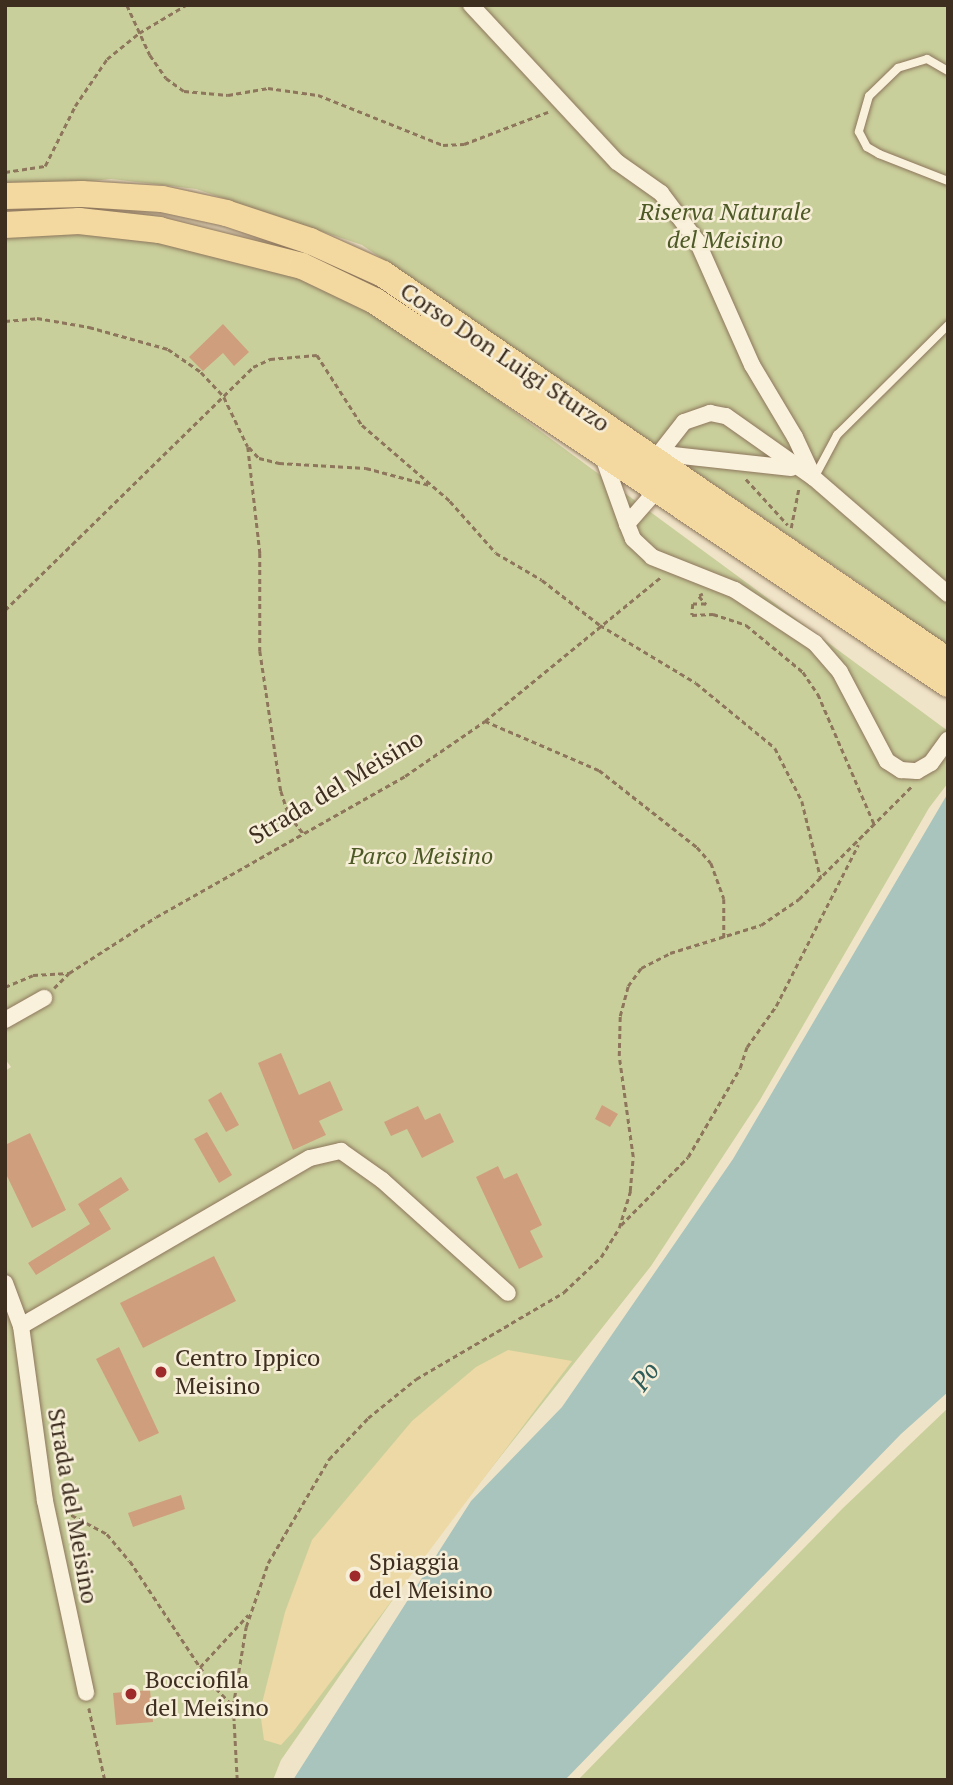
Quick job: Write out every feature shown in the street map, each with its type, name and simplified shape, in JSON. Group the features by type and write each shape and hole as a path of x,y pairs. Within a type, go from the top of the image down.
{"main road":[{"name":"Corso Don Luigi Sturzo","path":"5,196 82,194 162,199 226,213 310,241 383,274 655,458 946,675"},
{"name":"Corso Don Luigi Sturzo","path":"5,225 79,221 159,230 302,266 375,301 655,492 946,675"}],"street":[{"path":"471,5 561,106 617,162 661,193 697,241 752,365 795,437 802,478"},
{"path":"655,458 684,422 710,413 738,423 802,478 948,594"},
{"path":"655,458 673,455 802,478"},
{"path":"603,457 627,524 642,550 670,565 735,590 815,643 840,672 877,749 901,770 916,771 931,763 948,740"},
{"path":"627,524 655,492"},
{"path":"5,1020 44,998"},
{"path":"21,1326 286,1171 310,1158 341,1151 382,1180 508,1293"},
{"name":"Strada del Meisino","path":"5,1283 21,1326 45,1501 86,1693"}],"lane":[{"path":"948,71 927,59 898,68 869,96 859,132 867,147 878,154 948,181"},
{"path":"802,478 837,435 948,325"}],"path":[{"path":"127,5 139,33 166,78 184,91 204,95 268,89 308,93 351,105 422,140 443,145 464,144 561,106"},
{"path":"5,173 45,166 75,107 107,60 139,33 186,5"},
{"path":"5,321 37,318 89,327 168,349 201,372 224,397 248,446 259,458 279,463 366,468 430,485"},
{"path":"5,610 253,367 270,359 317,355 362,425 405,458 472,523 496,554 542,580 600,625 696,683 775,748 802,801 821,879"},
{"path":"248,446 260,552 260,651 281,791 289,815 303,833"},
{"path":"752,474 746,480 800,536"},
{"path":"791,528 802,478"},
{"name":"Strada del Meisino","path":"44,998 69,973 303,833 393,783 485,721 600,625 651,587 670,565"},
{"path":"701,577 698,586 707,593 699,596 706,604 693,604 692,615 713,614 746,625 803,672 818,694 875,826"},
{"path":"485,721 599,770 697,847 710,863 724,899 724,939"},
{"path":"619,1228 630,1191 633,1157 619,1056 620,1016 628,986 641,968 670,953 724,939 761,925 821,879 859,842 911,789 916,771"},
{"path":"237,1780 233,1706 251,1613 268,1563 301,1501 329,1459 368,1418 416,1379 564,1292 601,1257 619,1228 688,1157 740,1068 747,1047 776,1006 859,842"},
{"path":"5,987 33,975 69,973"},
{"path":"45,1501 107,1534 130,1560 200,1667 233,1706"},
{"path":"200,1667 251,1613"},
{"path":"86,1693 105,1780"}],"green space":[{"name":"Riserva Naturale del Meisino","path":"5,5 948,5 948,649 868,589 362,245 196,189 111,179 5,190"},
{"name":"Parco Meisino","path":"107,232 252,259 376,310 948,731 948,783 929,808 760,1100 651,1266 433,1542 281,1760 273,1780 5,1780 5,1071 11,1067 5,1059 5,235"},
{"path":"948,1408 948,1780 578,1780 842,1509"}],"sand":[{"name":"Spiaggia del Meisino","path":"508,1350 572,1361 293,1732 281,1745 264,1740 260,1711 285,1612 312,1540 412,1421 476,1367"}],"water":[{"name":"Po","path":"948,793 948,1392 901,1434 565,1780 293,1780 471,1501 562,1407 733,1159"}],"building":[{"path":"223,324 249,352 234,366 223,353 203,371 189,357"},
{"path":"281,1053 299,1095 330,1081 343,1110 319,1121 326,1135 293,1150 258,1063"},
{"path":"221,1092 239,1125 226,1132 208,1100"},
{"path":"602,1105 618,1114 610,1127 595,1119"},
{"path":"418,1106 425,1120 440,1113 454,1142 422,1158 407,1129 391,1136 384,1122"},
{"path":"207,1132 232,1175 219,1183 194,1139"},
{"path":"30,1133 66,1210 32,1228 5,1172 5,1145"},
{"path":"498,1166 504,1179 517,1173 542,1225 530,1231 543,1257 519,1269 476,1177"},
{"path":"121,1177 129,1190 99,1209 111,1229 36,1275 28,1263 90,1224 78,1204"},
{"path":"214,1256 236,1301 143,1348 120,1303"},
{"path":"119,1347 159,1433 139,1442 96,1359"},
{"path":"181,1495 185,1509 133,1527 128,1513"},
{"path":"150,1690 153,1722 116,1725 113,1693"}],"place":[{"name":"Centro Ippico Meisino","path":"161,1372"},
{"name":"Spiaggia del Meisino","path":"355,1576"},
{"name":"Bocciofila del Meisino","path":"131,1694"}]}
